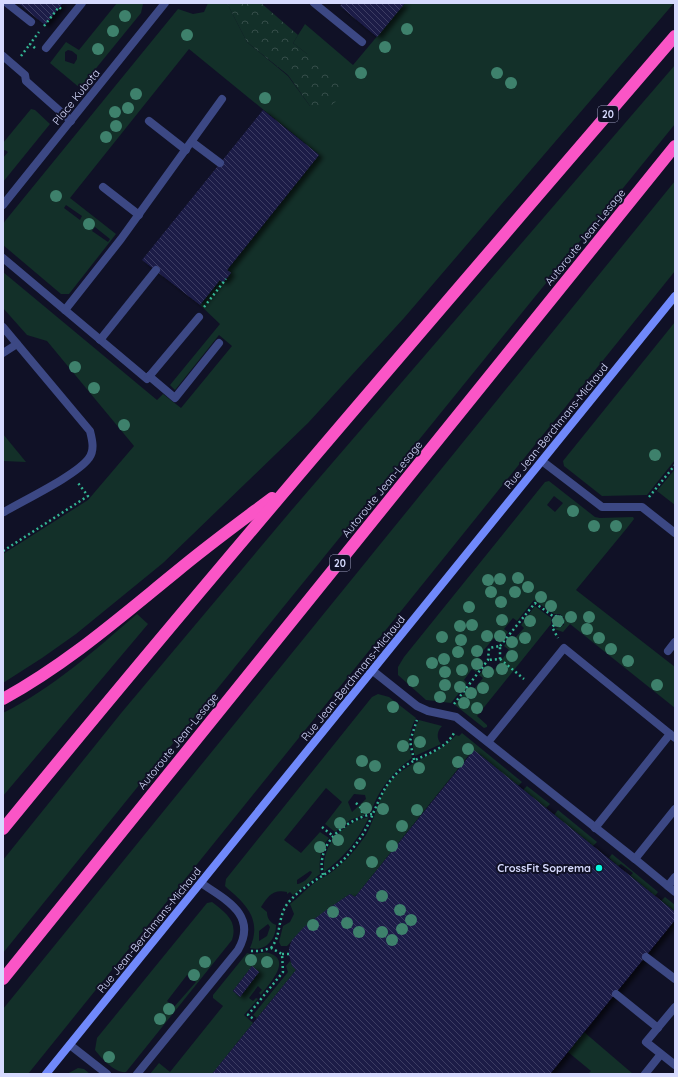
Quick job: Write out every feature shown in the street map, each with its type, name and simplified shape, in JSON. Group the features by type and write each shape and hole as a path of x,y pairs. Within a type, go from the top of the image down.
{"highway":[{"name":"20","path":"3,829 99,711 290,484 675,36"},
{"name":"Autoroute Jean-Lesage","path":"3,979 675,146"},
{"path":"3,699 52,670 91,642 177,570 290,484"}],"street":[{"path":"7,3 31,22"},
{"path":"46,48 82,3"},
{"name":"Place Kubota","path":"3,205 165,3"},
{"path":"314,3 362,42"},
{"path":"3,56 25,75 26,81 71,121"},
{"path":"65,310 139,215 222,100"},
{"path":"149,120 186,150"},
{"path":"192,142 220,163"},
{"path":"103,187 139,215"},
{"path":"3,258 147,379 199,317"},
{"path":"100,340 156,270"},
{"name":"Rue Jean-Berchmans-Michaud","path":"46,1074 202,883 675,296"},
{"path":"3,327 90,431 92,440 90,457 71,472 4,512"},
{"path":"149,376 175,398 219,343"},
{"path":"3,353 17,344"},
{"path":"542,461 602,507 642,507 675,533"},
{"path":"668,651 675,642"},
{"path":"488,742 564,648 673,736 595,828"},
{"path":"373,671 417,706 428,711 456,717 675,892"},
{"path":"635,859 675,809"},
{"path":"668,886 675,877"},
{"path":"137,1074 238,950 243,940 245,926 236,909 202,883"},
{"path":"646,957 675,979"},
{"path":"616,994 658,1028"},
{"path":"675,1007 646,1042 675,1065"},
{"path":"70,1045 107,1074"},
{"path":"645,1074 661,1054"}],"path":[{"path":"23,53 30,44"},
{"path":"204,308 226,279"},
{"path":"655,490 675,465"},
{"path":"3,551 88,496 71,472"},
{"path":"453,704 488,660 489,648 500,646 536,603 554,617 558,616 562,620 560,625 553,626 554,617"},
{"path":"500,646 500,659"},
{"path":"488,660 500,659 514,670"},
{"path":"414,760 410,741 417,719"},
{"path":"271,948 279,934 280,920 287,904 305,887 339,864 355,845 363,834 382,790 390,780 414,760 442,746 454,734 456,728"},
{"path":"356,803 361,808 363,816"},
{"path":"323,875 323,856 327,844 333,836 353,821 363,816 372,814"},
{"path":"322,827 333,836"},
{"path":"249,950 260,951 271,948 282,954 289,954"},
{"path":"255,1020 248,1015 283,972 282,954"}],"green space":[{"path":"117,3 143,4 141,13 80,88 50,63 66,42 79,50","holes":["68,50 77,55 77,59 74,64 65,61 65,52"]},
{"path":"208,3 227,3 247,42 288,76 310,106 307,54 293,43 305,24 353,65 405,3 674,3 404,318 308,423 163,563 76,634 3,683 3,554 88,500 134,446 47,341 27,335 3,308 3,272 157,400 163,394 181,408 232,346 219,335 175,390 170,385 220,324 200,305 220,280 223,283 231,273 227,270 319,155 189,49 70,198 116,234 69,294 61,294 3,245 3,225 5,221 178,9 193,14 204,12","holes":["66,205 82,216 80,220 64,208","95,227 110,239 108,242 92,231"]},
{"path":"227,3 261,3 298,35 293,43 329,71 340,85 339,99 328,108 320,110 310,106 288,75 247,42"},
{"path":"675,65 675,124 3,953 3,860 122,712 290,512"},
{"path":"31,109 35,110 50,124 3,182 3,158 8,152 5,150 3,151 3,143"},
{"path":"675,181 675,271 28,1074 3,1074 3,1009"},
{"path":"675,322 675,460 647,495 602,496 564,466 563,461"},
{"path":"3,434 26,462 3,461"},
{"path":"675,469 675,505 657,491"},
{"path":"549,481 595,517 633,517 634,519 627,528 576,590 675,667 675,708 570,624 563,632 554,629 564,625 564,618 560,614 554,614 534,600 517,621 513,618 504,629 508,632 500,643 494,638 478,657 484,662 476,672 472,669 464,680 467,683 451,703 426,700 398,675 398,667 404,657 545,482","holes":["554,496 563,503 555,512 547,505"]},
{"path":"535,606 551,618 551,624 477,716 487,725 487,727 484,728 455,705 470,686 474,689 483,678 479,675 488,665 494,670 509,650 504,646 512,636 515,638 524,628 521,625"},
{"path":"137,614 148,624 3,796 3,713 39,692 73,668"},
{"path":"378,694 389,697 416,718 410,738 412,758 392,775 382,788 371,812 350,820 335,832 325,824 342,802 326,788 284,840 301,853 320,832 329,838 321,855 320,874 293,895 290,892 287,894 287,892 282,891 274,893 268,897 261,907 267,912 268,918 271,922 276,925 274,935 269,944 260,948 250,948 254,929 253,921 246,907 225,886 226,879 372,697","holes":["354,794 365,795 366,799 352,812 348,802","310,871 312,872 308,878 301,883 297,884 297,880","268,924 270,927 267,936 259,941 259,931"]},
{"path":"419,720 442,726 438,735 438,739 441,744 415,756 413,738"},
{"path":"462,733 522,782 518,786 473,750 355,897 350,894 331,907 316,924 312,920 287,946 281,946 279,942 283,926 290,922 294,914 290,904 313,884 331,873 347,859 366,835 383,793 392,780 407,767 441,748 456,735 459,736"},
{"path":"527,786 550,804 546,808 523,790"},
{"path":"558,810 597,842 593,846 554,815"},
{"path":"369,817 361,833 350,847 324,872 326,853 336,836 351,824"},
{"path":"612,854 658,892 655,896 630,876 633,873 621,864 618,866 609,858"},
{"path":"665,897 675,905 675,912 661,901"},
{"path":"212,902 230,918 233,928 232,940 126,1072 118,1071 105,1061 95,1050 97,1038 207,903","holes":["187,975 196,982 174,1007 167,1001"]},
{"path":"247,953 269,953 276,956 279,961 277,973 261,995 259,993 262,990 258,986 249,998 253,1001 256,998 258,999 244,1015 253,1023 212,1074 150,1074 159,1063 170,1072 223,1006 213,998 213,995","holes":["252,966 259,972 240,997 233,991"]},
{"path":"290,961 296,970 257,1018 253,1015 288,972 286,966"},
{"path":"584,1032 633,1074 588,1074 591,1071 568,1052"},
{"path":"78,1068 84,1069 90,1074 67,1074"}],"building":[{"path":"18,3 63,3 45,25"},
{"path":"342,3 405,3 377,37 340,6"},
{"path":"263,110 319,155 227,270 231,273 223,283 220,280 200,305 142,260"},
{"path":"474,750 675,912 675,920 550,1074 212,1074 296,970 292,966 289,955 289,948 292,940 304,927 326,910 350,894 355,897"},
{"path":"252,966 259,972 240,997 233,991"}],"place":[{"name":"CrossFit Soprema","path":"599,868"}]}
